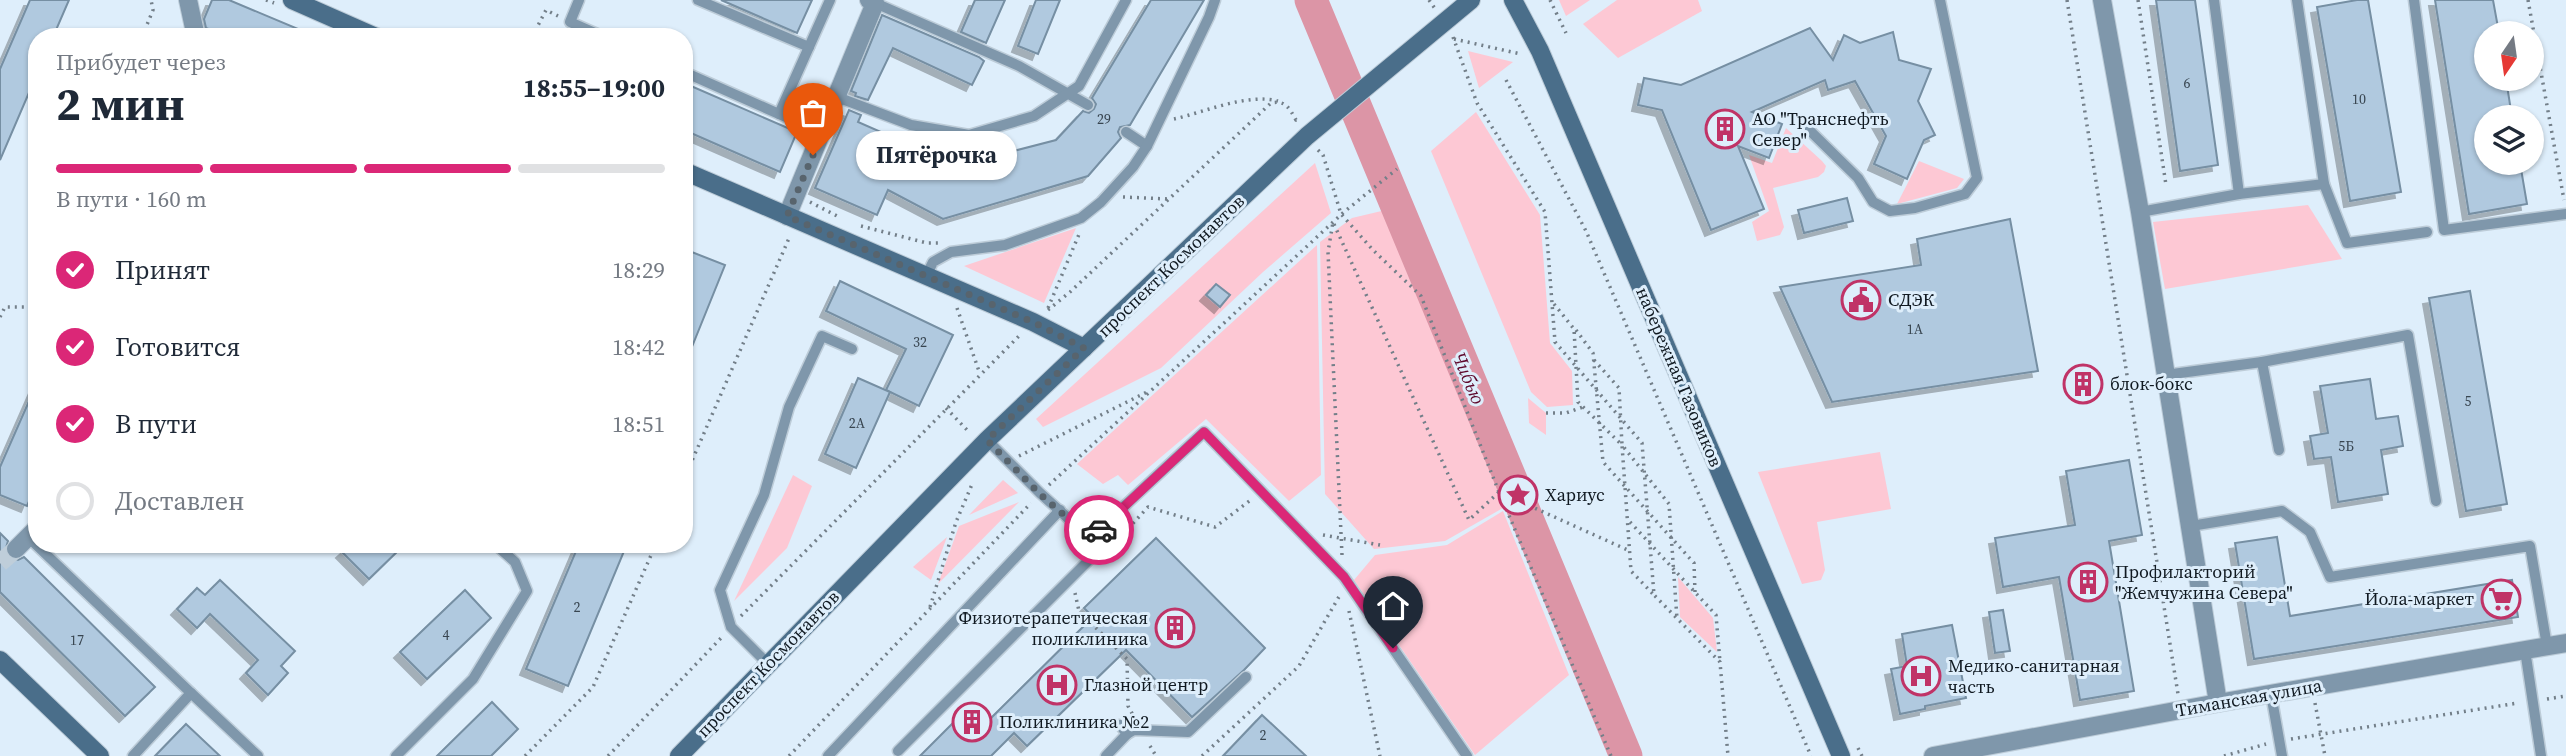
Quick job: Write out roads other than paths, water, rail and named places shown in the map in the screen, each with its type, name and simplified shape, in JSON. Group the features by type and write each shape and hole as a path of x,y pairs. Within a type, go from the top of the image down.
{"main road":[{"path":"292,0 356,28"},
{"name":"проспект Космонавтов","path":"678,756 987,440 1315,131 1363,90 1439,14 1471,0"},
{"name":"набережная Газовиков","path":"1513,0 1540,51 1841,756"},
{"path":"693,175 791,222 1033,322 1084,348"},
{"path":"0,660 100,756"}],"street":[{"path":"188,0 194,28"},
{"path":"2102,0 2140,212 2218,703"},
{"path":"791,222 872,1"},
{"name":"Тиманская улица","path":"1933,756 2566,643"}],"lane":[{"path":"579,0 570,22 584,28"},
{"path":"698,0 809,47"},
{"path":"779,114 830,0"},
{"path":"837,97 911,125 968,135 1034,116 1079,86 1126,0"},
{"path":"926,276 933,261 951,252 1006,245 1081,218 1089,212 1133,167 1147,146 1215,0"},
{"path":"1800,121 1858,178 1873,202 1889,211 1915,208 1965,194 1976,178 1940,0"},
{"path":"2214,0 2239,194"},
{"path":"2297,0 2324,184 2347,243 2427,232"},
{"path":"2414,0 2445,230 2566,212"},
{"path":"872,1 1019,66 1088,105"},
{"path":"693,76 822,133"},
{"path":"1126,132 1147,146"},
{"path":"2140,212 2239,194 2324,184"},
{"path":"768,664 731,627 720,590 764,495 789,407 822,335 852,349"},
{"path":"2165,375 2262,362 2408,335 2436,501"},
{"path":"2262,362 2279,450"},
{"path":"1090,538 1204,432 1344,577 1467,756"},
{"path":"898,751 1101,548 1040,494 987,440"},
{"path":"828,756 1060,510"},
{"path":"2191,526 2282,511 2310,532 2330,577 2529,546 2547,646"},
{"path":"43,553 258,756"},
{"path":"396,756 473,679 527,591 515,562 505,553"},
{"path":"2525,650 2541,756"},
{"path":"1106,756 1123,729 1188,732 1246,677"},
{"path":"133,756 191,692"},
{"path":"2271,694 2282,756"}],"waterway":[{"name":"Чибью","path":"1311,0 1626,756"}],"tunnel":[{"path":"0,563 16,549"}],"place":[{"name":"АО \"Транснефть Север\"","path":"1725,129"},
{"name":"Пятёрочка","path":"813,155"},
{"name":"СДЭК","path":"1861,300"},
{"name":"блок-бокс","path":"2083,384"},
{"name":"Хариус","path":"1518,495"},
{"name":"Профилакторий \"Жемчужина Севера\"","path":"2088,582"},
{"name":"Йола-маркет","path":"2501,599"},
{"name":"Физиотерапетическая поликлиника","path":"1175,628"},
{"name":"Медико-санитарная часть","path":"1921,676"},
{"name":"Глазной центр","path":"1057,685"},
{"name":"Поликлиника №2","path":"972,722"}]}
